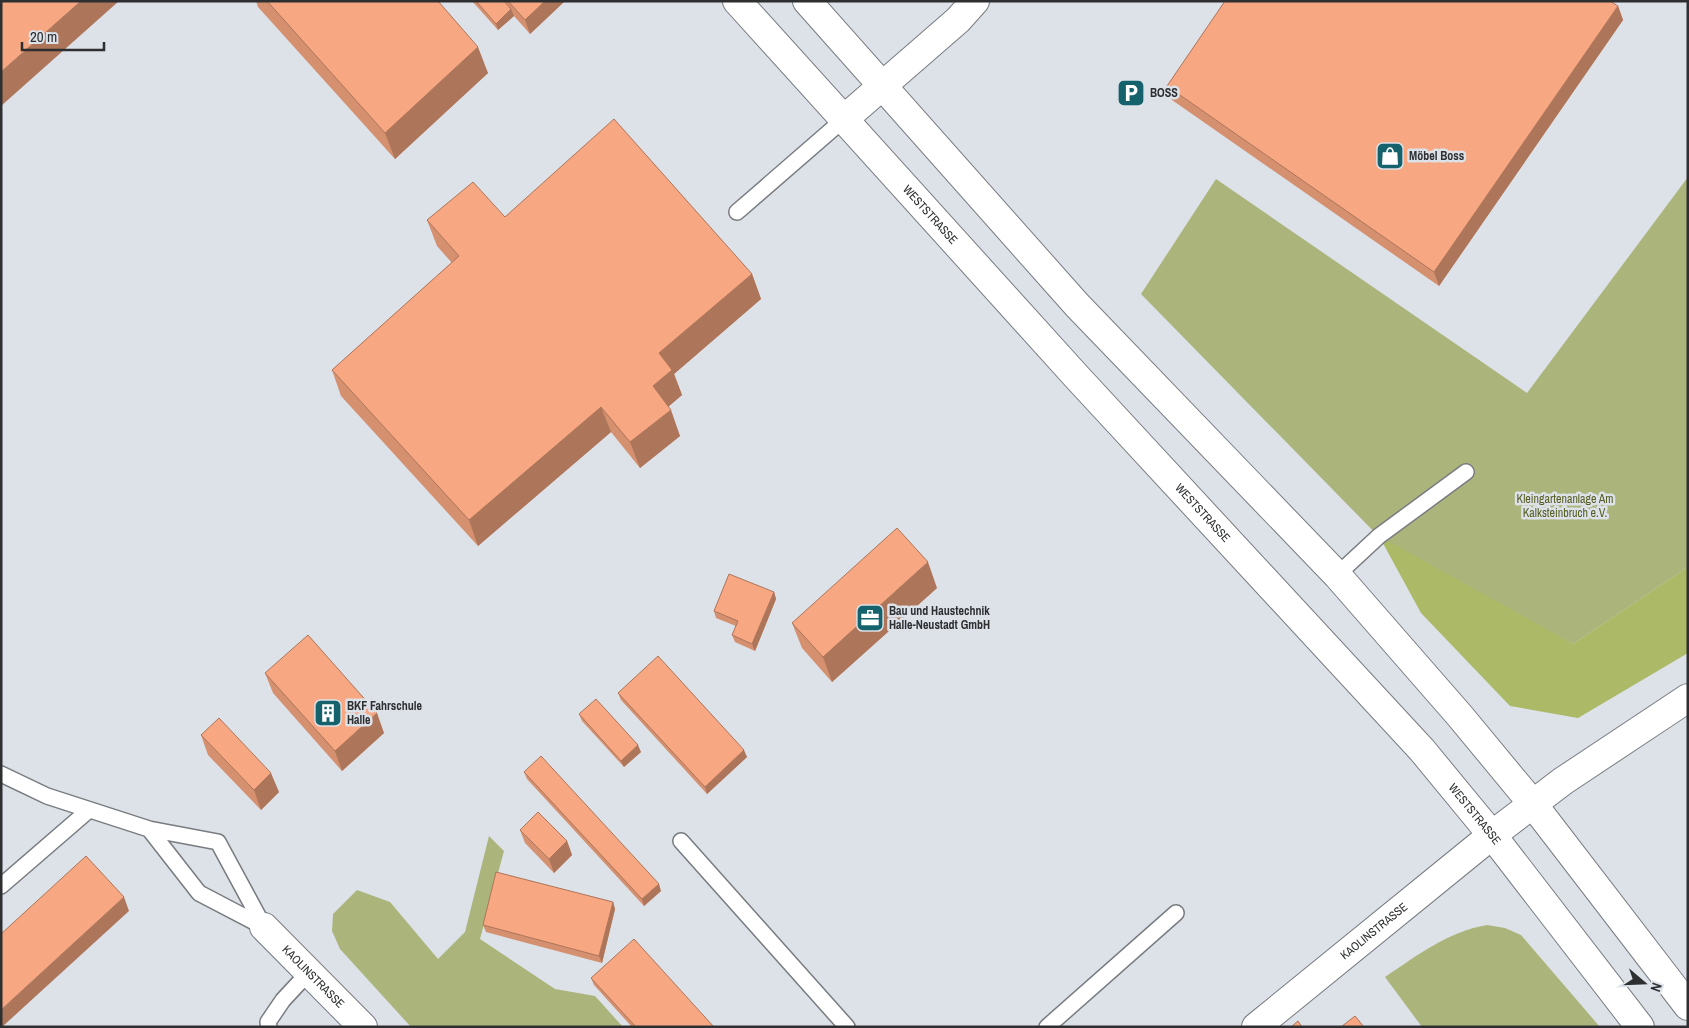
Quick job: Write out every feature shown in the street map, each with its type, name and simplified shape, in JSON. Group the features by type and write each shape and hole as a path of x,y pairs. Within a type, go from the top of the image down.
{"main road":[{"name":"WESTSTRASSE","path":"738,1 843,120 1076,376 1416,744 1492,835 1640,1027"},
{"path":"807,1 1077,305 1337,575 1460,716 1532,803 1688,1006"},
{"path":"843,120 958,20 975,1"},
{"name":"KAOLINSTRASSE","path":"1256,1027 1532,803 1688,698"},
{"name":"KAOLINSTRASSE","path":"264,927 310,971 363,1027"}],"lane":[{"path":"736,212 843,120"},
{"path":"1337,575 1379,536 1466,472"},
{"path":"1,774 47,796 149,829 218,842 264,927"},
{"path":"1,886 89,810"},
{"path":"149,829 199,893 264,927"},
{"path":"680,842 848,1027"},
{"path":"1047,1027 1176,913"},
{"path":"269,1027 268,1022 283,1000 310,971"}],"green space":[{"name":"Kleingartenanlage Am Kalksteinbruch e.V.","path":"1688,177 1688,567 1573,644 1388,546 1141,294 1216,179 1527,393"},
{"path":"1379,536 1573,644 1688,567 1688,653 1578,718 1510,706 1421,613"},
{"path":"489,836 504,851 480,939 555,989 595,996 623,1027 411,1027 340,949 332,931 333,914 357,890 390,902 438,959 465,932"},
{"path":"1487,925 1505,928 1521,935 1600,1027 1422,1027 1385,977 1433,945 1472,928"}],"building":[{"path":"1,1 81,1 1,72"},
{"path":"267,1 438,1 478,47 385,133"},
{"path":"476,1 504,1 511,9 496,24"},
{"path":"508,1 545,1 525,20"},
{"name":"Möbel Boss","path":"1225,1 1610,1 1618,6 1434,272 1167,86"},
{"path":"614,119 752,274 659,353 672,370 653,386 671,410 630,442 601,407 469,520 332,370 459,256 427,220 473,182 505,217"},
{"path":"897,528 928,562 823,657 792,623"},
{"path":"729,574 774,592 752,644 732,635 738,621 714,611"},
{"name":"BKF Fahrschule Halle","path":"308,635 377,713 335,751 265,673"},
{"path":"658,656 744,750 705,787 618,693"},
{"path":"596,699 638,745 621,761 579,714"},
{"path":"219,718 271,773 254,790 201,735"},
{"path":"541,756 659,884 642,899 524,772"},
{"path":"538,812 567,841 549,859 520,830"},
{"path":"86,856 124,897 1,1010 1,934"},
{"path":"496,872 613,902 599,956 483,925"},
{"path":"634,939 714,1027 636,1027 591,978"},
{"path":"1355,1016 1364,1027 1341,1027"},
{"path":"1298,1021 1302,1027 1291,1027"}],"place":[{"name":"BOSS","path":"1131,93"},
{"name":"Möbel Boss","path":"1390,156"},
{"name":"Bau und Haustechnik Halle-Neustadt GmbH","path":"870,618"},
{"name":"BKF Fahrschule Halle","path":"328,713"}]}
